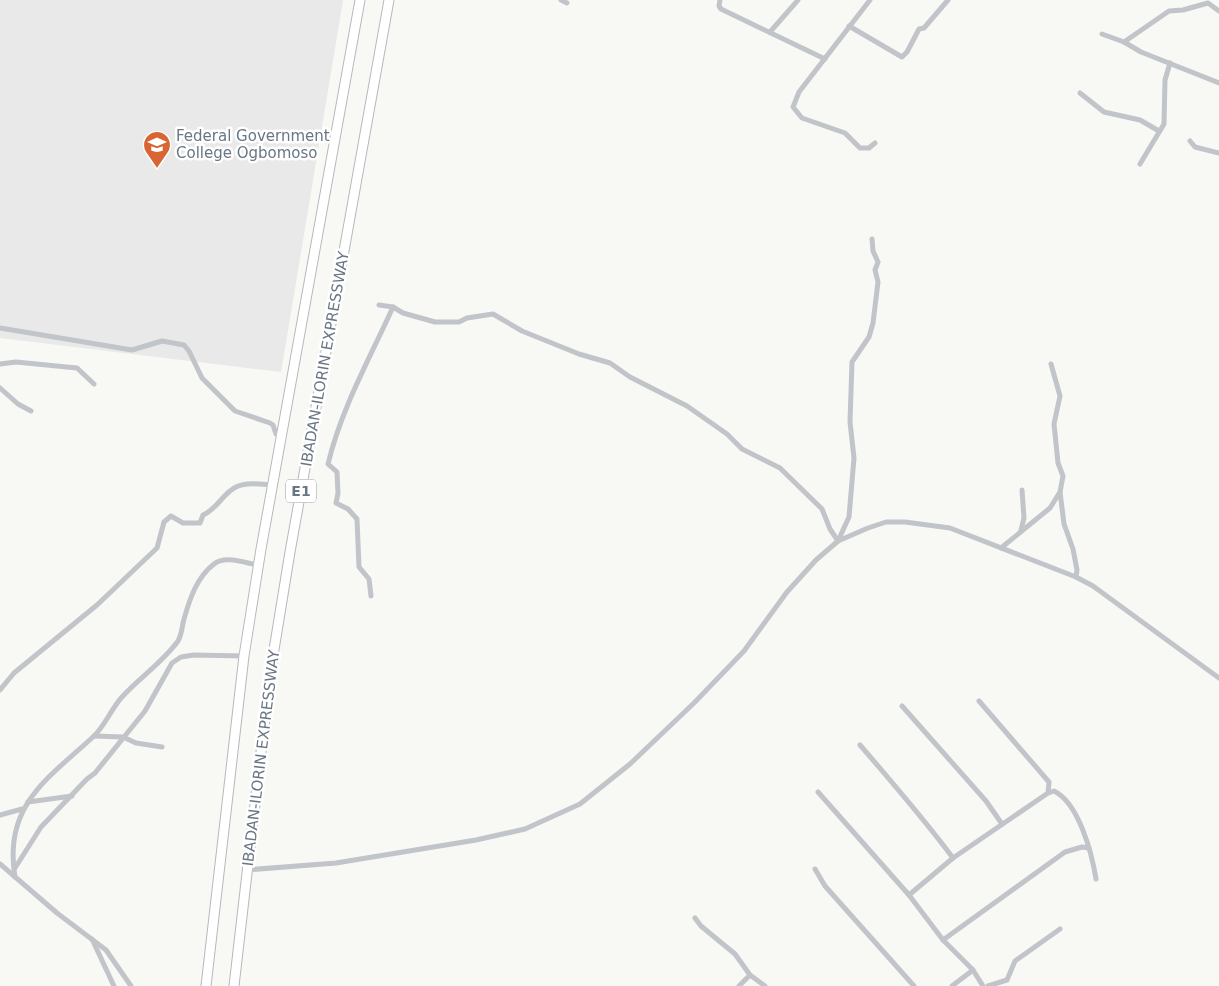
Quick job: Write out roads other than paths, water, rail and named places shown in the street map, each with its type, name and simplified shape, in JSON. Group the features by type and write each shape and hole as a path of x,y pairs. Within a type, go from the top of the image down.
{"highway":[{"name":"IBADAN-ILORIN EXPRESSWAY","path":"206,986 244,656 258,565 360,0"},
{"name":"IBADAN-ILORIN EXPRESSWAY","path":"234,986 270,674 290,552 389,0"}],"street":[{"path":"561,0 567,3"},
{"path":"720,0 719,6 722,9 825,58"},
{"path":"770,32 798,0"},
{"path":"870,0 793,103 795,112 802,118 845,133 860,148 869,148 875,142"},
{"path":"849,26 902,57 919,30 924,28 948,0"},
{"path":"1124,42 1169,11 1183,10 1208,3 1219,11"},
{"path":"1102,34 1124,42 1141,52 1219,83"},
{"path":"1140,164 1158,131 1164,124 1165,80 1170,63"},
{"path":"1080,93 1104,112 1140,120 1158,131"},
{"path":"1190,141 1194,147 1219,153"},
{"path":"838,541 849,517 854,458 850,422 852,362 869,337 878,282 875,270 878,262 873,251 872,239"},
{"path":"379,305 393,307 408,315 435,322 459,322 467,318 493,314 522,331 579,354 610,363 630,377 686,406 727,434 742,449 780,468 822,509 830,529 838,541"},
{"path":"371,596 369,579 359,567 357,519 348,509 336,503 338,493 337,472 328,464 333,442 350,400 393,307"},
{"path":"0,328 132,350 162,341 184,345 202,378 235,411 270,423 274,426 276,434 281,436"},
{"path":"0,364 16,362 77,368 94,384"},
{"path":"1051,364 1060,396 1054,424 1058,463 1063,476 1060,492 1064,524 1075,558 1076,577"},
{"path":"0,388 13,400 30,411"},
{"path":"0,690 14,673 97,605 157,548 164,522 170,516 183,523 200,523 203,515 209,512 230,490 246,484 272,485"},
{"path":"1021,530 1024,518 1022,490"},
{"path":"1001,548 1050,508 1060,492"},
{"path":"246,870 336,863 476,840 524,829 580,804 630,764 694,703 744,651 787,592 816,560 838,541 886,522 905,522 950,528 1076,577 1093,586 1219,678"},
{"path":"15,876 16,825 22,809 63,761 94,736 120,699 178,640 193,593 202,574 216,562 225,559 258,565"},
{"path":"14,870 41,827 95,773 145,711 172,663 182,657 194,655 244,656"},
{"path":"979,701 1049,782 1048,793"},
{"path":"902,706 986,801 1002,824"},
{"path":"94,736 124,737 136,743 162,747"},
{"path":"860,745 908,804 925,820 953,858"},
{"path":"909,895 953,858 1048,793 1054,791 1061,794 1072,809 1090,848 1096,879"},
{"path":"818,792 909,895 944,940 973,970 983,986"},
{"path":"28,802 72,796"},
{"path":"0,815 22,809"},
{"path":"944,940 1065,852 1082,847 1090,848"},
{"path":"0,864 58,913 90,935 106,950 131,986"},
{"path":"815,869 825,886 914,986"},
{"path":"695,918 701,926 735,954 750,975 765,986"},
{"path":"988,986 1007,980 1015,961 1060,929"},
{"path":"90,935 114,986"},
{"path":"952,986 973,970"},
{"path":"739,986 750,975"}],"place":[{"name":"Federal Government College Ogbomoso","path":"157,169"}]}
